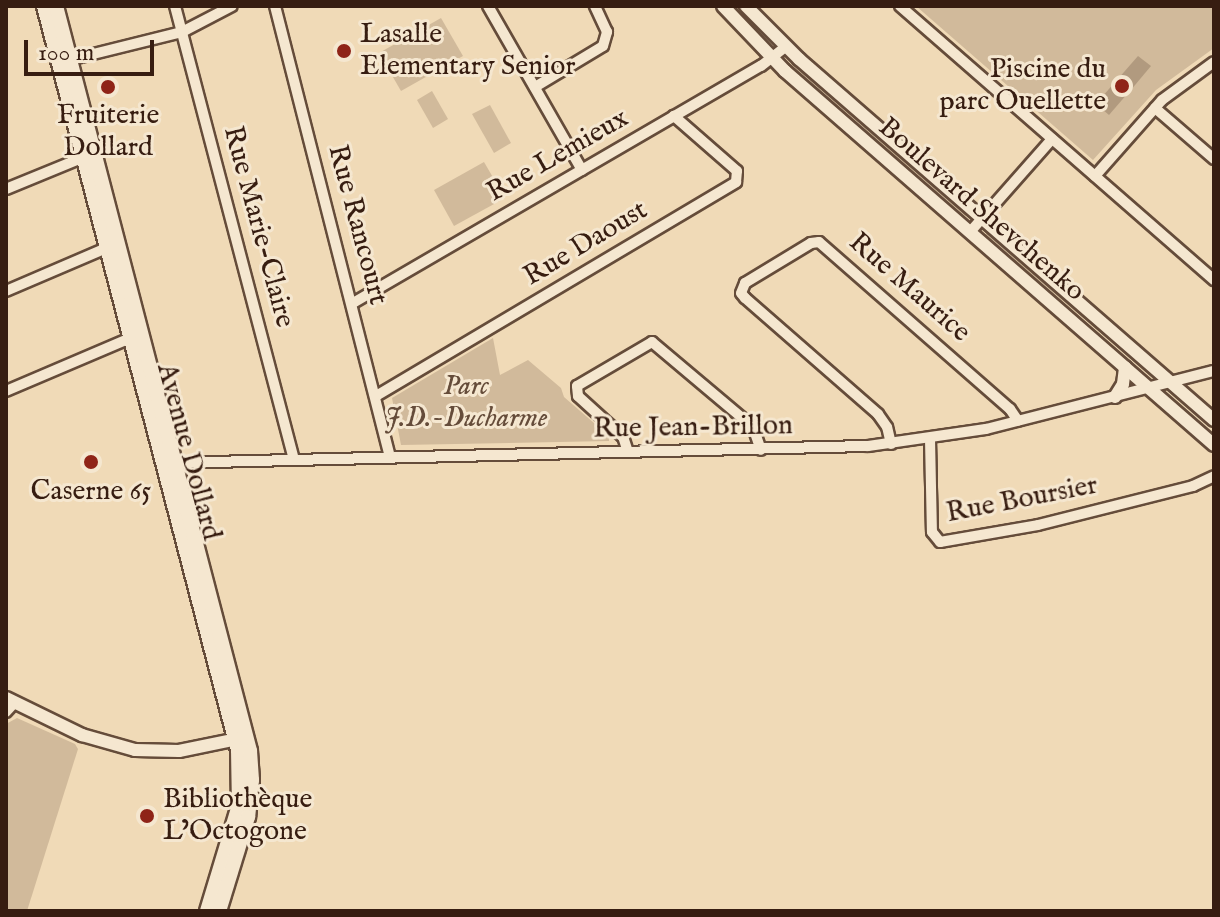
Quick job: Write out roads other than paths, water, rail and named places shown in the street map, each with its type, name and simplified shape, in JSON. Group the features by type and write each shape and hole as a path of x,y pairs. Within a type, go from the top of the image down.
{"main road":[{"name":"Avenue Dollard","path":"44,6 64,61 252,773 250,810 219,911"},
{"name":"Avenue Dollard","path":"56,6 64,61"},
{"name":"Avenue Dollard","path":"207,911 239,805 241,738"}],"street":[{"name":"Rue Marie-Claire","path":"175,6 294,460"},
{"path":"64,61 182,32 232,6"},
{"name":"Rue Rancourt","path":"275,6 390,457"},
{"path":"488,6 582,170"},
{"path":"535,87 603,46 606,26 595,6"},
{"name":"Boulevard Shevchenko","path":"723,6 772,59 1214,445"},
{"name":"Boulevard Shevchenko","path":"746,6 785,47 1214,420"},
{"path":"900,6 1214,280"},
{"name":"Rue Lemieux","path":"353,303 772,59 785,47"},
{"path":"1095,176 1155,108 1214,62"},
{"path":"1155,108 1214,159"},
{"name":"Rue Daoust","path":"376,396 736,182 737,171 674,116"},
{"path":"970,232 1052,139"},
{"path":"6,189 89,155"},
{"name":"Rue Maurice","path":"891,444 887,427 878,414 745,298 741,293 745,283 811,243 819,242 1010,409 1018,421"},
{"path":"6,291 113,246"},
{"path":"6,391 136,335"},
{"path":"628,452 623,437 582,401 577,386 652,342 753,427 761,450"},
{"path":"1115,397 1123,384 1125,367"},
{"name":"Rue Jean-Brillon","path":"170,463 761,450 891,444 1018,421 1214,371"},
{"name":"Rue Boursier","path":"930,439 932,532 940,542 1053,521 1193,486 1214,476"},
{"path":"9,704 82,735 135,750 179,751 241,738"}],"place":[{"name":"Lasalle Elementary Senior","path":"344,51"},
{"name":"Piscine du parc Ouellette","path":"1122,86"},
{"name":"Fruiterie Dollard","path":"108,87"},
{"name":"Caserne 65","path":"91,462"},
{"name":"Bibliothèque L’Octogone","path":"147,816"}],"park label":[{"name":"Parc J.D.-Ducharme","path":"466,403"}]}
